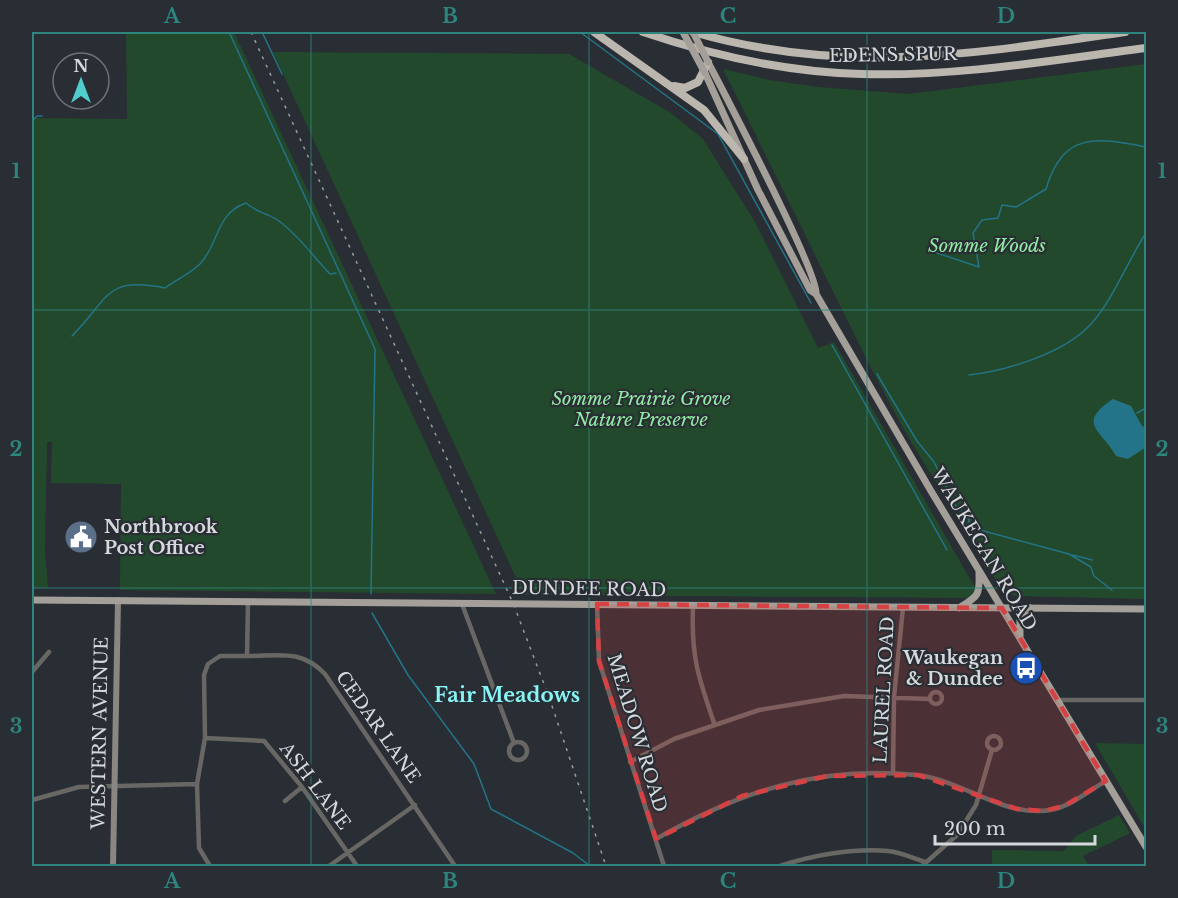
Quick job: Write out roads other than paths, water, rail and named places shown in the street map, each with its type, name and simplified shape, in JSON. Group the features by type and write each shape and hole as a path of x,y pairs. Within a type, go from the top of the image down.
{"highway":[{"path":"594,32 704,111 744,159"},
{"name":"EDENS SPUR","path":"643,32 747,61 786,68 860,74 967,70 1146,48"},
{"name":"EDENS SPUR","path":"693,32 757,48 894,59 1014,48 1125,32"},
{"path":"669,84 681,88 690,87 701,80 708,62"}],"main road":[{"name":"WAUKEGAN ROAD","path":"683,32 810,290 816,294 1146,847"},
{"name":"WAUKEGAN ROAD","path":"693,32 800,247 817,286 816,294"},
{"path":"959,608 977,597 980,590 979,570"},
{"name":"DUNDEE ROAD","path":"32,600 1146,609"},
{"path":"1020,639 1020,620 1030,608"}],"street":[{"name":"WESTERN AVENUE","path":"113,867 117,600"},
{"path":"210,867 199,848 197,784 205,738 204,675 208,664 220,656 247,656 248,602"},
{"path":"462,604 514,742"},
{"name":"MEADOW ROAD","path":"597,604 599,661 664,867"},
{"path":"693,606 692,642 695,667 714,723"},
{"name":"LAUREL ROAD","path":"893,773 894,697 903,608"},
{"path":"32,672 49,652"},
{"name":"CEDAR LANE","path":"247,656 303,656 316,664 415,805 455,867"},
{"path":"630,762 714,723 794,702 844,696 930,699"},
{"path":"1057,700 1146,700"},
{"name":"ASH LANE","path":"205,738 264,741 302,787 357,867"},
{"path":"514,742 523,743 527,747 526,756 521,760 512,759 509,753 509,747 514,742"},
{"path":"780,867 832,854 860,851 891,851 923,864 941,852 957,835 976,805 992,750"},
{"path":"656,839 703,812 742,796 783,784 827,776 893,773 940,779 1017,809 1044,811 1064,806 1106,781"},
{"path":"32,800 79,787 197,784"},
{"path":"285,801 302,787"},
{"path":"329,867 415,805"}],"water":[{"path":"1113,399 1131,406 1142,426 1146,428 1146,447 1128,459 1116,456 1095,428 1096,415"}],"waterway":[{"path":"229,32 375,349 371,594"},
{"path":"262,32 282,74"},
{"path":"580,32 718,134 811,303"},
{"path":"32,121 37,116 42,116"},
{"path":"937,253 979,267 973,233 982,220 998,218 1002,205 1016,207 1046,189 1053,170 1072,148 1096,141 1146,147"},
{"path":"72,336 110,293 130,285 165,288 200,264 223,221 236,208 246,203 279,221 330,274 336,273"},
{"path":"969,375 1034,359 1066,344 1080,334 1107,303 1146,233"},
{"path":"832,345 947,550"},
{"path":"877,374 917,441 934,462 955,505 969,520 969,527 1069,554 1091,567 1094,576 1112,590"},
{"path":"1137,413 1146,408"},
{"path":"1073,555 1092,560"},
{"path":"572,591 586,591"},
{"path":"372,613 408,675 474,764 491,809 573,853 590,866"}],"railway":[{"path":"251,32 513,603 549,697 606,866"}],"place":[{"name":"Northbrook Post Office","path":"81,537"},
{"name":"Waukegan & Dundee","path":"1026,668"}],"district":[{"name":"Fair Meadows","path":"507,695"}],"park label":[{"name":"Somme Woods","path":"987,246"},
{"name":"Somme Prairie Grove Nature Preserve","path":"641,409"}]}
